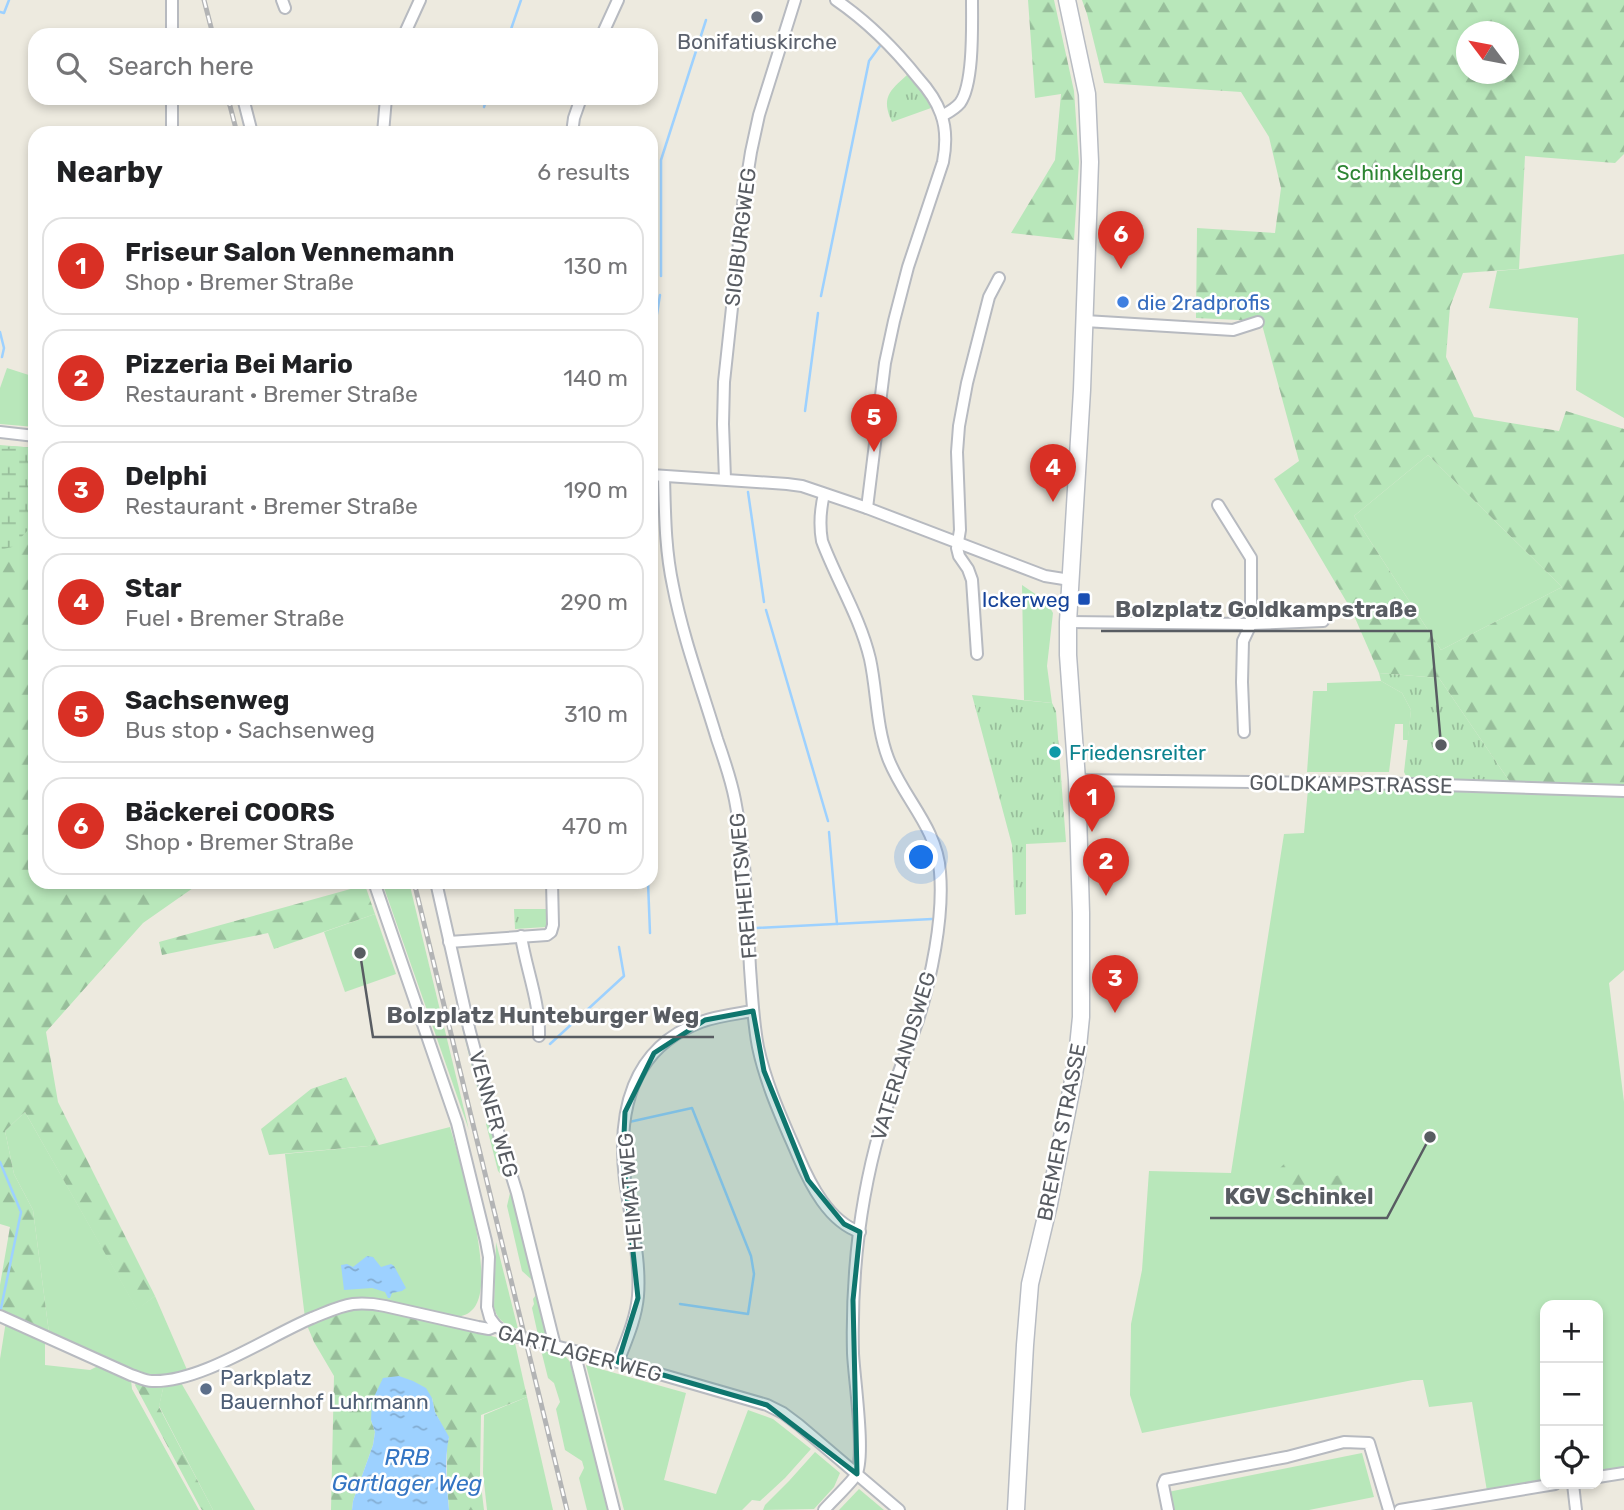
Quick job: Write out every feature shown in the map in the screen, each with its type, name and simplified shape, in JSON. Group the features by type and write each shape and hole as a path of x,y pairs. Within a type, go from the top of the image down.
{"main road":[{"name":"BREMER STRASSE","path":"1016,1510 1030,1284 1072,1086 1081,1017 1077,780 1068,622 1085,321 1090,162 1087,94 1067,0"}],"street":[{"path":"172,0 172,28"},
{"path":"407,28 420,0"},
{"path":"605,28 618,0"},
{"name":"SIGIBURGWEG","path":"725,479 724,382 744,196 759,115 795,0"},
{"path":"836,0 873,28 902,57 935,100 945,131 943,162 908,267 885,363 867,509"},
{"path":"942,116 959,104 964,93 971,64 972,0"},
{"path":"172,105 172,126"},
{"path":"245,105 250,126"},
{"path":"384,126 385,105"},
{"path":"573,126 579,105"},
{"path":"977,654 972,580 958,555 960,530 957,452 962,405 989,297 999,278"},
{"path":"1085,321 1233,330 1258,322"},
{"path":"0,432 28,435"},
{"path":"658,476 787,484 867,509 1045,576 1070,580"},
{"name":"FREIHEITSWEG","path":"664,476 664,526 673,588 734,796 741,831 753,1011 764,1071 775,1103 817,1196 844,1224 860,1232"},
{"name":"VATERLANDSWEG","path":"824,494 820,509 822,541 861,629 870,659 887,755 893,772 933,839 940,873 938,923 926,988 877,1142 868,1178 860,1232 853,1300 853,1353 860,1452 857,1474"},
{"path":"1218,505 1251,558 1251,624 1243,641 1244,732"},
{"path":"1068,622 1251,624 1323,621"},
{"name":"GOLDKAMPSTRASSE","path":"1077,780 1412,784 1624,791"},
{"path":"376,889 457,1123 486,1241 489,1257 487,1307 496,1326"},
{"name":"VENNER WEG","path":"438,889 488,1099 517,1193 555,1346"},
{"path":"449,942 547,935 553,925 552,889"},
{"path":"521,936 540,1020 539,1036"},
{"name":"HEIMATWEG","path":"618,1362 631,1331 638,1298 635,1232 626,1181 622,1135 632,1088 654,1053 676,1034 705,1020 753,1011"},
{"name":"GARTLAGER WEG","path":"2,1317 149,1381 174,1379 212,1367 304,1321 352,1304 385,1306 478,1328 496,1326 508,1334 767,1405 799,1425 899,1510"},
{"path":"578,1352 578,1363 614,1510"},
{"path":"1168,1510 1163,1485 1165,1479 1287,1457 1345,1442 1369,1443 1389,1510"},
{"path":"1603,1476 1624,1472"},
{"path":"824,1510 857,1474"},
{"path":"1400,1510 1540,1487"},
{"path":"1574,1489 1576,1510"}],"highlighted area":[{"path":"753,1011 764,1071 808,1180 844,1224 860,1232 853,1300 857,1474 767,1405 618,1362 638,1298 623,1158 625,1112 654,1053 705,1020"}],"green space":[{"path":"1028,0 1054,0 1074,91 1079,162 1074,240 1011,233 1055,160 1061,94 1035,98"},
{"name":"Schinkelberg","path":"1082,0 1624,0 1624,154 1615,163 1525,156 1519,269 1463,273 1450,307 1446,357 1474,417 1559,431 1566,411 1624,429 1624,789 1512,785 1439,678 1379,673 1352,611 1274,479 1299,461 1261,321 1196,318 1197,228 1275,233 1281,188 1269,137 1241,92 1104,83","holes":["1428,455 1562,587 1441,650 1354,516"]},
{"path":"907,75 931,108 892,122 887,101 891,91"},
{"path":"1624,254 1624,418 1576,390 1578,318 1489,308 1497,271"},
{"path":"7,368 28,375 28,426 0,424 0,388"},
{"path":"0,445 28,447 28,889 192,889 143,923 46,1032 58,1102 155,1296 137,1310 25,1112 5,1131 14,1174 33,1210 49,1333 0,1312 0,1285 10,1227 0,1224"},
{"path":"28,447 28,530 12,547 0,550 0,448"},
{"path":"1428,455 1562,587 1441,650 1354,516"},
{"path":"1022,585 1047,602 1053,613 1047,666 1052,703 1024,700"},
{"path":"1379,673 1439,678 1512,785 1407,778 1404,772 1411,710 1402,693 1381,681"},
{"path":"1381,681 1402,693 1411,710 1408,740 1403,740 1403,724 1395,724 1389,772 1307,772 1313,691 1327,691 1327,683"},
{"path":"972,695 1052,703 1056,711 1066,842 1026,844 1026,914 1015,915 1012,845"},
{"path":"1308,789 1624,795 1624,970 1609,983 1624,1102 1624,1468 1603,1473 1603,1300 1540,1300 1540,1485 1488,1497 1472,1402 1429,1407 1423,1380 1142,1433 1130,1395 1131,1324 1142,1270 1149,1171 1231,1173 1284,834 1304,833"},
{"path":"351,889 366,889 375,914 274,949 268,933 162,955 159,942"},
{"path":"384,889 411,889 469,1130"},
{"path":"514,909 546,909 546,927 515,929"},
{"path":"375,914 396,974 345,992 324,932"},
{"path":"460,1019 514,1194 546,1327 542,1335 538,1335 532,1308 536,1295 532,1280 522,1271 507,1206 510,1193 508,1181 498,1171"},
{"path":"346,1077 379,1145 269,1155 261,1129 311,1089"},
{"path":"25,1112 137,1309 155,1296 188,1372 149,1377 129,1371 49,1333 33,1210 14,1174 5,1131"},
{"path":"450,1127 468,1192 479,1247 480,1293 474,1308 465,1315 455,1317 305,1318 285,1154 379,1145"},
{"path":"1290,1158 1303,1159 1306,1178 1317,1182 1342,1174 1343,1192 1340,1200 1259,1204 1271,1195 1278,1182 1279,1169"},
{"path":"496,1242 518,1329 502,1321 494,1307"},
{"path":"366,1307 461,1327 515,1343 527,1397 481,1415 480,1477 484,1510 449,1510 449,1439 435,1412 432,1398 371,1420 375,1432 373,1445 352,1510 331,1510 334,1376 306,1323 334,1311"},
{"path":"6,1321 45,1338 45,1365 90,1370 100,1365 131,1380 132,1389 199,1510 0,1510 0,1359"},
{"path":"541,1350 566,1357 570,1362 609,1510 587,1510 579,1478 584,1468 582,1461 565,1450 556,1409 560,1402 554,1383 548,1378"},
{"path":"586,1365 686,1393 664,1480 716,1494 748,1410 773,1419 811,1449 760,1501 752,1500 742,1510 624,1510"},
{"path":"137,1381 164,1384 159,1407 213,1510 202,1510 200,1507 135,1385"},
{"path":"180,1381 255,1510 213,1510 159,1406 164,1384"},
{"path":"527,1397 553,1510 487,1510 483,1473 484,1415"},
{"path":"815,1452 840,1473 834,1487 814,1509 763,1510 765,1505"},
{"path":"1362,1453 1374,1497 1309,1510 1172,1510 1168,1492"},
{"path":"859,1489 884,1510 839,1510"}],"water":[{"path":"367,1256 373,1257 381,1267 391,1264 394,1266 406,1288 392,1293 390,1298 385,1292 372,1288 344,1290 341,1265 353,1267"},
{"name":"RRB Gartlager Weg","path":"399,1376 426,1388 449,1437 446,1464 449,1510 352,1510 373,1445 375,1432 371,1420 372,1401 383,1378"}],"waterway":[{"path":"0,12 4,13 9,0"},
{"path":"511,28 521,0"},
{"path":"661,276 661,160 706,20"},
{"path":"821,296 869,61 880,46"},
{"path":"658,307 660,295"},
{"path":"805,411 818,313"},
{"path":"0,332 4,348 2,357"},
{"path":"748,492 764,602"},
{"path":"766,610 828,821"},
{"path":"829,832 837,924"},
{"path":"648,889 650,933"},
{"path":"756,928 932,919"},
{"path":"550,1044 624,976 619,947"},
{"path":"629,1122 692,1108 751,1256 754,1274 748,1314 680,1304"},
{"path":"0,1162 21,1212 0,1313"}],"railway":[{"path":"204,0 211,28"},
{"path":"230,105 235,126"},
{"path":"416,889 567,1510"}],"place":[{"name":"Bonifatiuskirche","path":"757,17"},
{"name":"Bäckerei COORS","path":"1121,269"},
{"name":"die 2radprofis","path":"1123,302"},
{"name":"Sachsenweg","path":"874,452"},
{"name":"Star","path":"1053,502"},
{"name":"Ickerweg","path":"1084,599"},
{"name":"Bolzplatz Goldkampstraße","path":"1441,745"},
{"name":"Friedensreiter","path":"1055,752"},
{"name":"Friseur Salon Vennemann","path":"1092,832"},
{"name":"Pizzeria Bei Mario","path":"1106,896"},
{"name":"Bolzplatz Hunteburger Weg","path":"360,953"},
{"name":"Delphi","path":"1115,1013"},
{"name":"KGV Schinkel","path":"1430,1137"},
{"name":"Parkplatz Bauernhof Luhrmann","path":"206,1389"}]}
